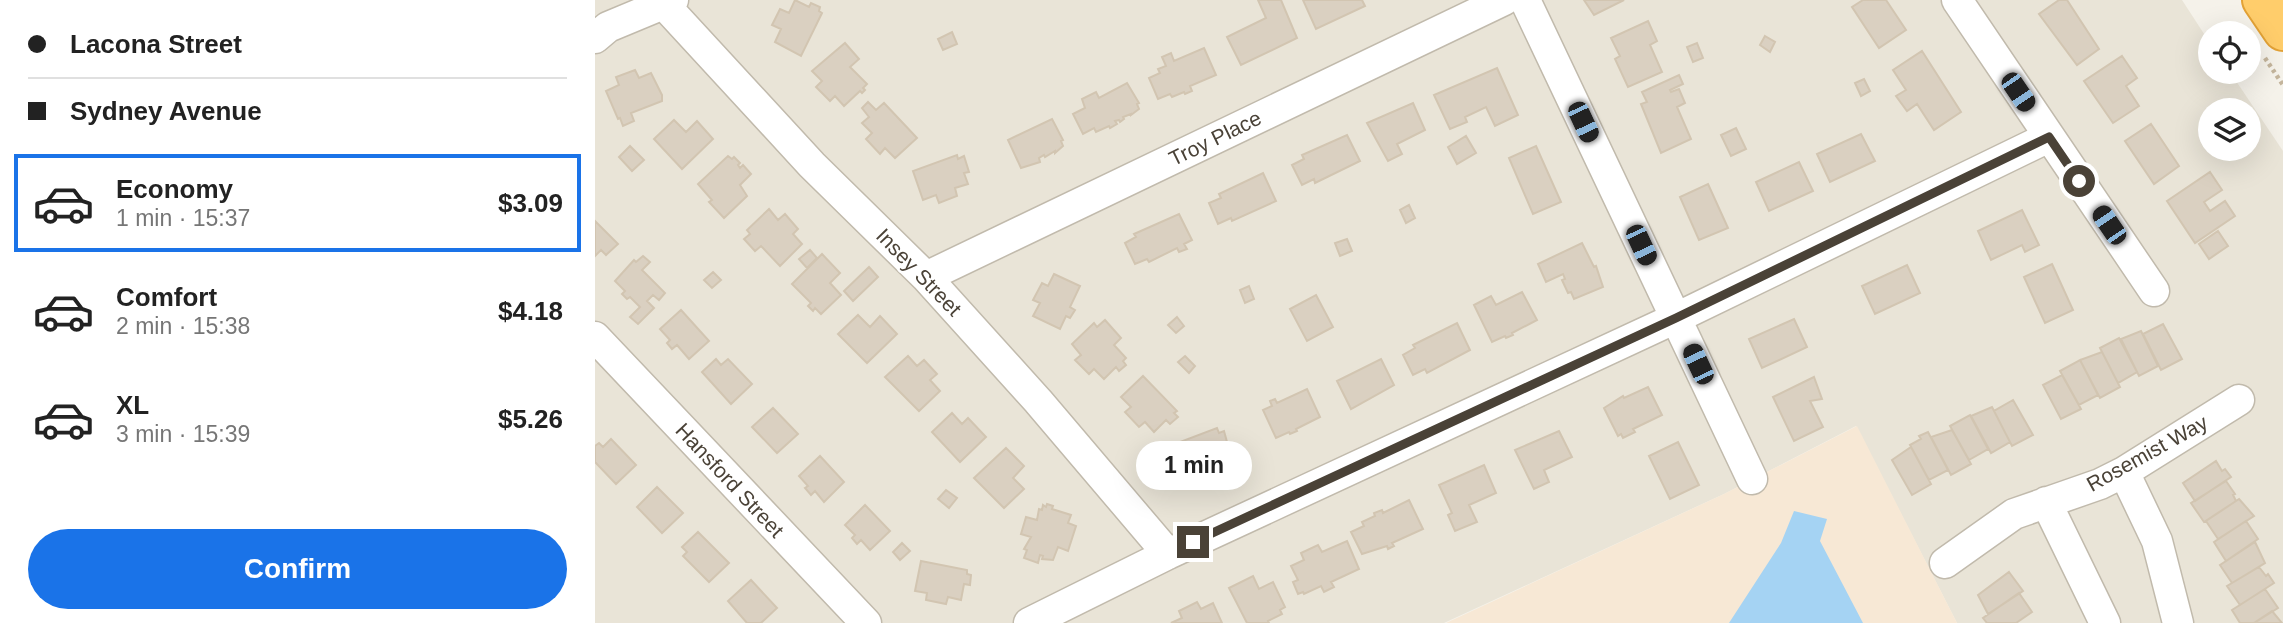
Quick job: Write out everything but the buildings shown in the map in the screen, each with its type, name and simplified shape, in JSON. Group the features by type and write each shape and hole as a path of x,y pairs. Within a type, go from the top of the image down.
{"highway":[{"path":"2262,0 2283,31"}],"street":[{"name":"Troy Place","path":"926,277 1504,0"},
{"path":"1525,0 1752,480"},
{"path":"1957,0 2154,291"},
{"name":"Insey Street","path":"666,1 812,165 926,277 1038,401 1168,554"},
{"path":"595,38 608,27 666,1"},
{"path":"1029,623 1168,554 1676,318 2049,137"},
{"name":"Hansford Street","path":"595,337 866,623"},
{"name":"Rosemist Way","path":"1945,563 2014,514 2100,484 2124,472 2239,400"},
{"path":"2124,472 2157,541 2169,579 2178,623"},
{"path":"2046,502 2105,623"}],"shaded area":[{"path":"595,0 2182,0 2198,25 2198,84 2238,84 2247,98 2198,98 2198,161 2261,161 2261,118 2283,151 2283,623 1957,623 1856,426 1724,494 1444,623 595,623"},
{"path":"1857,426 1957,623 1446,623 1724,494"}],"water":[{"path":"1794,511 1827,519 1820,541 1863,623 1729,623 1781,543"}],"route":[{"path":"1193,542 1676,318 2049,137 2079,181"}]}
